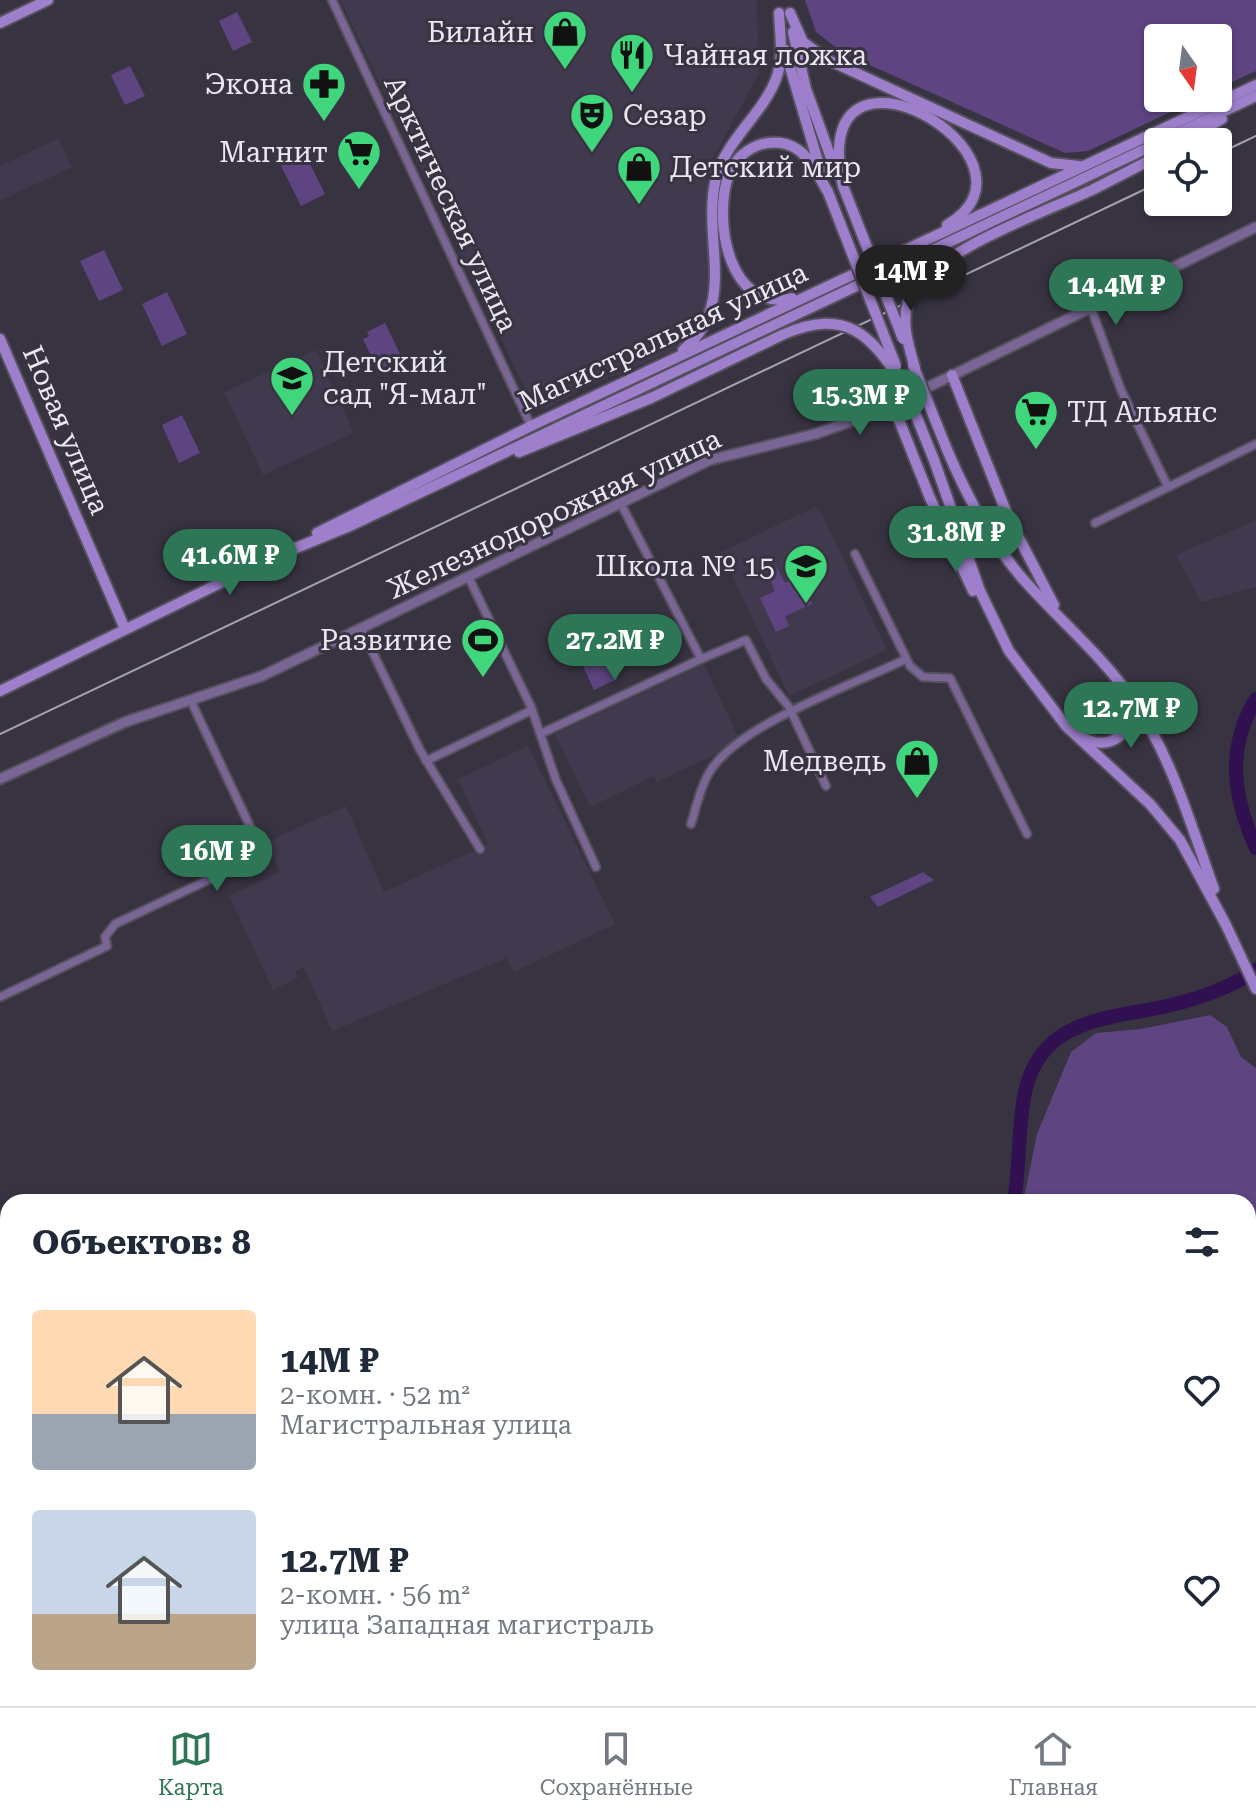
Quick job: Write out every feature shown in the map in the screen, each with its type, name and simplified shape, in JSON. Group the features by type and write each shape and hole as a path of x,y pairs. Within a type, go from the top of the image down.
{"main road":[{"path":"0,23 48,0"},
{"path":"779,0 803,42 828,60 1051,163 1069,166 1092,163"},
{"path":"654,369 691,343 713,307 716,179 729,150 776,79 785,13 790,0"},
{"path":"785,13 806,89 948,452 971,502 1004,554 1120,682 1150,727 1175,778 1226,925"},
{"path":"785,13 796,93 828,192 934,460 980,591 1020,667"},
{"name":"Магистральная улица","path":"269,559 351,514 531,426 1256,85"},
{"path":"1206,128 1256,98"},
{"name":"Магистральная улица","path":"1190,128 1256,98"},
{"path":"843,186 837,152 839,132 854,112 869,104 899,105 942,125 966,147 975,178 971,196 962,212 952,222 888,258"},
{"path":"828,192 806,157 791,146 772,142 749,149 737,159 727,179 724,201 731,257 742,283 766,300 790,299 849,276"},
{"name":"Магистральная улица","path":"0,691 269,559 388,507 1144,149"},
{"path":"915,368 905,315 909,298 924,275 958,252 1144,163"},
{"path":"388,507 651,398 784,334 819,324 841,324 863,335 878,349 903,384"},
{"name":"Новая улица","path":"0,339 125,629"},
{"path":"952,375 1009,519 1066,624"},
{"path":"893,405 930,498 980,607 1020,667 1066,726 1170,827 1188,853 1256,989"},
{"path":"1066,726 1095,743 1122,736 1129,726 1131,711 1120,682"}],"street":[{"name":"Арктическая улица","path":"332,0 531,426"},
{"name":"Железнодорожная улица","path":"0,779 125,722 262,676 725,455 815,434 893,405 1256,227"},
{"path":"1091,308 1121,390 1168,487"},
{"path":"1095,523 1256,444"},
{"path":"621,504 701,659"},
{"path":"855,554 906,659 923,677 950,678 1027,834"},
{"path":"468,576 532,710 556,780 596,867"},
{"path":"361,628 426,761 480,849"},
{"path":"542,733 746,640 766,679 792,713 826,786"},
{"path":"691,824 707,776 721,757 745,738 906,659"},
{"path":"0,997 107,946 105,937 115,924 263,854 191,701"},
{"path":"426,761 532,710"}],"shaded area":[{"path":"340,0 757,0 759,73 707,169 709,292 704,314 685,342 673,351 582,389 546,409 533,406"},
{"path":"805,0 1256,0 1256,71 1232,82 1232,24 1144,24 1144,112 1170,112 1088,151 1065,153 843,53 816,32"},
{"path":"237,12 252,42 233,51 219,21"},
{"path":"130,66 145,96 125,105 111,75"},
{"path":"59,138 72,167 0,201 0,166"},
{"path":"305,154 325,194 301,206 281,166"},
{"path":"104,250 123,290 99,301 80,261"},
{"path":"167,292 187,334 162,346 142,304"},
{"path":"385,323 402,358 382,368 378,360 374,362 363,339 369,336 367,332"},
{"name":"Детский сад \"Я-мал\"","path":"316,350 354,433 263,475 224,392"},
{"path":"182,415 200,453 179,463 162,425"},
{"name":"Школа № 15","path":"815,507 820,510 887,650 789,696 721,552"},
{"path":"1256,520 1256,587 1201,602 1176,555"},
{"path":"776,566 785,583 799,576 812,604 785,616 789,626 776,632 760,598 775,591 768,575"},
{"path":"598,640 617,679 594,690 576,651"},
{"path":"704,664 738,737 718,753 657,782 654,776 590,807 555,734"},
{"path":"528,746 615,924 514,972 507,958 332,1031 304,967 295,971 298,978 273,990 229,896 280,872 266,842 346,806 384,892 488,844 458,779"},
{"path":"923,872 934,880 878,907 870,897"},
{"path":"1210,1015 1227,1027 1241,1057 1256,1068 1256,1194 1025,1194 1037,1134 1071,1052 1096,1033 1141,1029"}],"waterway":[{"path":"1256,699 1240,736 1236,773 1242,810 1256,848"},
{"path":"1015,1194 1025,1092 1034,1066 1049,1046 1088,1023 1212,993 1256,970"}],"railway":[{"path":"1232,147 1256,136"},
{"path":"0,734 1144,190"}],"place":[{"name":"Билайн","path":"565,71"},
{"name":"Чайная ложка","path":"632,94"},
{"name":"Экона","path":"324,123"},
{"name":"Сезар","path":"592,154"},
{"name":"Магнит","path":"359,191"},
{"name":"Детский мир","path":"639,206"},
{"name":"Детский сад \"Я-мал\"","path":"292,417"},
{"name":"ТД Альянс","path":"1036,451"},
{"name":"Школа № 15","path":"806,605"},
{"name":"Развитие","path":"483,679"},
{"name":"Медведь","path":"917,800"}]}
